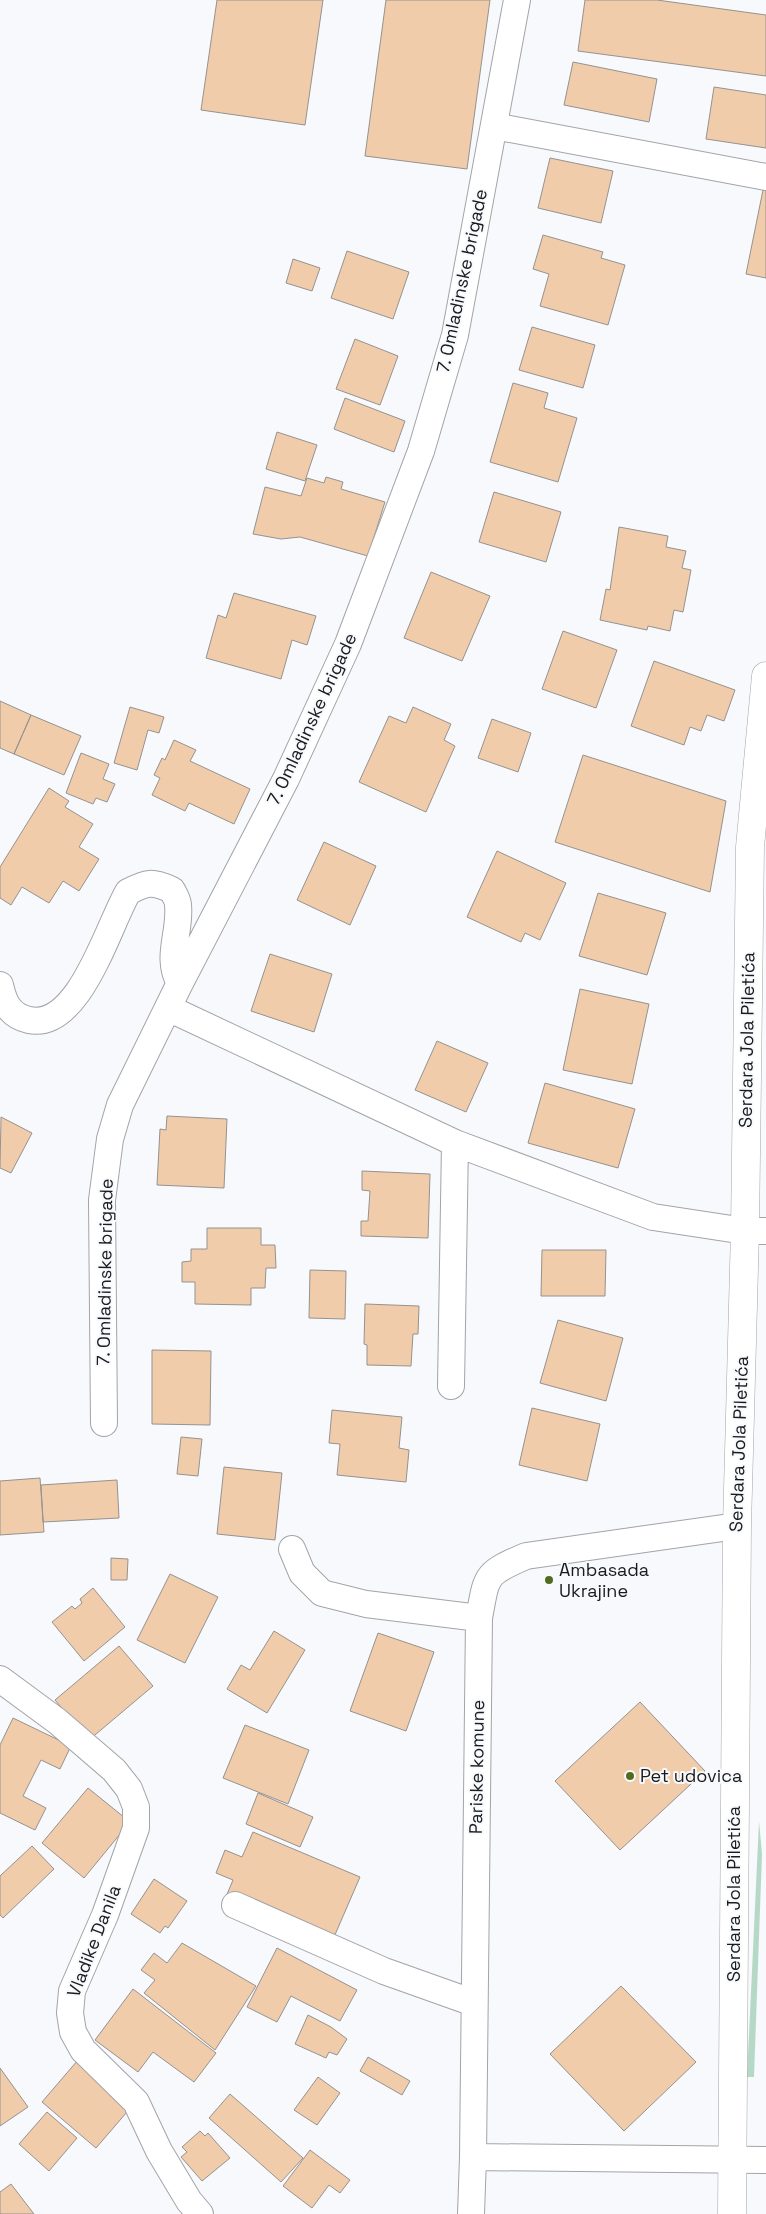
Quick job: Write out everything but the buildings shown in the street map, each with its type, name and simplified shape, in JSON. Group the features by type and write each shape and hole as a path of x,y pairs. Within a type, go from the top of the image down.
{"main road":[{"name":"Serdara Jola Piletića","path":"732,2214 737,1526 755,1231 750,847 766,676"}],"street":[{"name":"7. Omladinske brigade","path":"104,1423 102,1200 110,1138 120,1105 180,983 286,779 336,671 421,451 455,336 517,0"},
{"path":"494,126 766,177"},
{"path":"0,985 8,1010 20,1018 36,1022 53,1018 69,1005 88,978 128,892 142,885 156,882 172,890 178,904 172,960 174,974 180,983"},
{"path":"168,1008 455,1143 653,1217 755,1231"},
{"path":"451,1386 455,1143"},
{"name":"Pariske komune","path":"470,2214 473,2157 479,1618 486,1581 499,1568 526,1556 737,1526"},
{"path":"292,1549 302,1573 322,1592 366,1604 479,1618"},
{"name":"Vladike Danila","path":"0,1679 57,1721 114,1770 129,1789 136,1807 136,1828 105,1915 72,1991 70,2013 73,2032 82,2050 136,2102 159,2151 189,2200 200,2214"},
{"path":"235,1905 384,1970 474,2003"},
{"path":"473,2157 766,2160"}],"green space":[{"path":"759,1821 762,1854 754,2077 747,2077"}],"place":[{"name":"Ambasada Ukrajine","path":"549,1580"},
{"name":"Pet udovica","path":"630,1776"}]}
